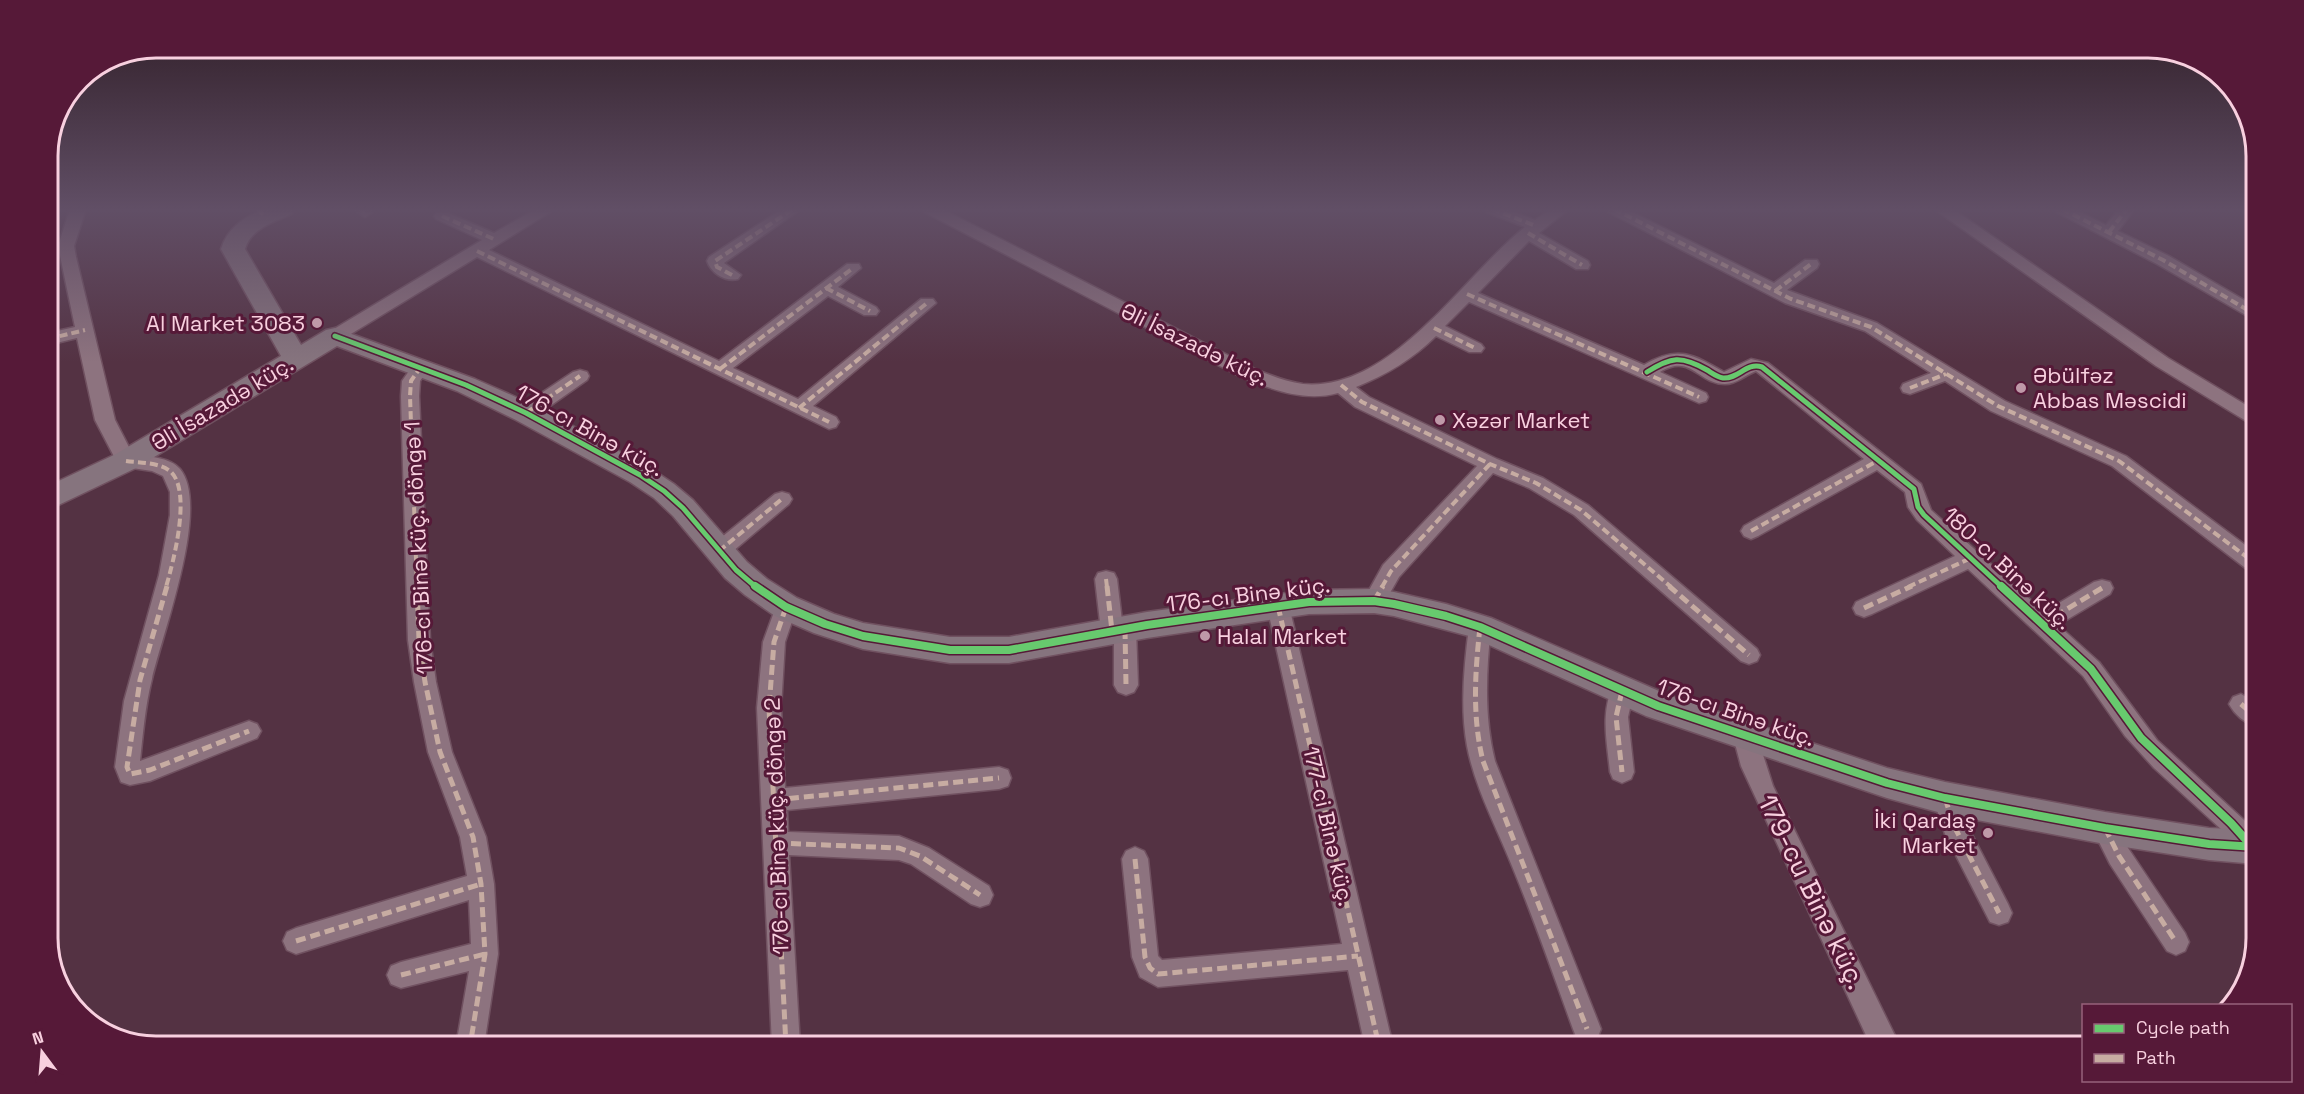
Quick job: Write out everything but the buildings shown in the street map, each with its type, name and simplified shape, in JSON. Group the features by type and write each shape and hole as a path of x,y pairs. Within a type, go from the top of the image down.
{"street":[{"path":"69,260 105,420 126,461 157,466 172,473 180,489 176,552 140,681 127,766 129,774 150,770 249,731"},
{"path":"239,260 296,359"},
{"name":"Əli İsazadə küç.","path":"59,494 126,461 461,260"},
{"path":"496,260 829,422"},
{"path":"716,260 717,267 732,275"},
{"name":"Əli İsazadə küç.","path":"1029,260 1248,373 1286,387 1304,390 1341,386 1402,355 1434,327 1501,260"},
{"path":"1575,260 1582,265"},
{"path":"1714,260 1775,291 1871,327 1998,406 2119,461 2246,556"},
{"path":"2015,260 2162,362 2245,413"},
{"path":"2163,260 2245,309"},
{"path":"1775,291 1811,264"},
{"path":"720,369 853,268"},
{"path":"826,288 870,311"},
{"path":"1467,294 1699,397"},
{"path":"800,408 927,303"},
{"path":"1434,327 1475,348"},
{"path":"59,336 85,330"},
{"name":"176-cı Binə küç.","path":"335,336 465,385 526,413 664,491 683,508 719,551 756,587 786,607 825,624 863,636 950,650 1009,650 1118,630 1278,606 1309,602 1374,601 1421,609 1480,627 1658,706 1887,783 1945,798 2105,828 2209,844 2246,847"},
{"name":"180-cı Binə küç.","path":"1647,372 1674,357 1688,360 1722,378 1731,376 1748,365 1759,365 1914,489 1918,507 1924,515 2104,683 2139,737 2246,839"},
{"name":"176-cı Binə küç. döngə 1","path":"420,368 411,381 410,396 419,640 425,682 440,752 473,837 481,884 484,954 472,1036"},
{"path":"1910,388 1946,374"},
{"path":"526,413 580,376"},
{"path":"1341,386 1362,402 1490,464 1536,483 1581,510 1749,655"},
{"path":"1751,531 1879,460"},
{"path":"1374,601 1391,572 1490,464"},
{"path":"719,551 782,499"},
{"path":"1864,608 1971,558"},
{"path":"1107,579 1118,630 1126,685"},
{"path":"2042,624 2103,588"},
{"name":"177-ci Binə küç.","path":"1278,606 1377,1036"},
{"name":"176-cı Binə küç. döngə 2","path":"786,607 774,642 769,708 786,1036"},
{"path":"1480,627 1475,682 1476,726 1480,749 1490,781 1549,924 1587,1029"},
{"path":"1622,691 1616,717 1622,772"},
{"name":"179-cu Binə küç.","path":"1746,736 1753,766 1762,788 1881,1036"},
{"path":"774,800 999,778"},
{"path":"1945,798 1954,826 1999,913"},
{"path":"2105,828 2119,856 2176,942"},
{"path":"776,843 899,848 920,856 980,895"},
{"path":"1135,859 1145,957 1150,968 1158,974 1358,956"},
{"path":"296,941 481,884"},
{"path":"401,975 484,954"}],"marked path":[{"path":"496,260 829,422"},
{"path":"716,260 717,267 732,275"},
{"path":"1574,260 1582,265"},
{"path":"1714,260 1791,299 1871,327 1998,406 2119,461 2246,556"},
{"path":"2163,260 2245,309"},
{"path":"1775,291 1811,264"},
{"path":"720,369 853,268"},
{"path":"826,288 870,311"},
{"path":"1467,294 1699,397"},
{"path":"799,408 927,303"},
{"path":"1434,328 1475,348"},
{"path":"59,336 85,330"},
{"path":"420,368 411,381 410,396 419,640 425,682 440,752 473,837 481,884 485,954 472,1036"},
{"path":"1910,388 1946,374"},
{"path":"526,413 580,376"},
{"path":"1341,385 1362,402 1490,464 1536,483 1581,510 1749,655"},
{"path":"1751,531 1879,460"},
{"path":"126,461 165,468 174,475 180,492 180,515 170,575 140,680 134,712 127,767 130,774 150,770 249,731"},
{"path":"1374,601 1391,571 1490,464"},
{"path":"719,551 782,499"},
{"path":"1864,608 1971,558"},
{"path":"1106,579 1112,631"},
{"path":"2042,624 2102,588"},
{"path":"1278,606 1377,1036"},
{"path":"785,1036 769,708 774,642 786,607"},
{"path":"1480,627 1475,702 1479,746 1493,792 1525,866 1587,1029"},
{"path":"1125,629 1126,685"},
{"path":"1622,691 1616,717 1622,772"},
{"path":"2241,704 2246,708"},
{"path":"774,800 999,778"},
{"path":"1945,798 1954,826 1999,913"},
{"path":"2105,828 2119,856 2176,942"},
{"path":"776,843 899,848 920,856 980,895"},
{"path":"1135,859 1145,957 1150,968 1158,974 1358,956"},
{"path":"296,941 481,884"},
{"path":"401,975 485,954"}],"cycle path":[{"path":"335,336 466,385 526,413 640,475 664,491 683,508 736,570 756,587 786,607 825,624 863,636 950,650 1009,650 1147,625 1309,602 1374,601 1394,604 1446,616 1480,627 1658,706 1887,783 1945,798 2105,828 2209,844 2246,846"},
{"path":"1647,372 1664,362 1676,359 1689,361 1724,378 1734,376 1751,365 1762,367 1914,489 1918,507 1924,515 2091,669 2141,738 2246,839"}],"place":[{"name":"Al Market 3083","path":"317,323"},
{"name":"Əbülfəz Abbas Məscidi","path":"2021,388"},
{"name":"Xəzər Market","path":"1440,420"},
{"name":"Halal Market","path":"1205,636"},
{"name":"İki Qardaş Market","path":"1988,833"}]}
